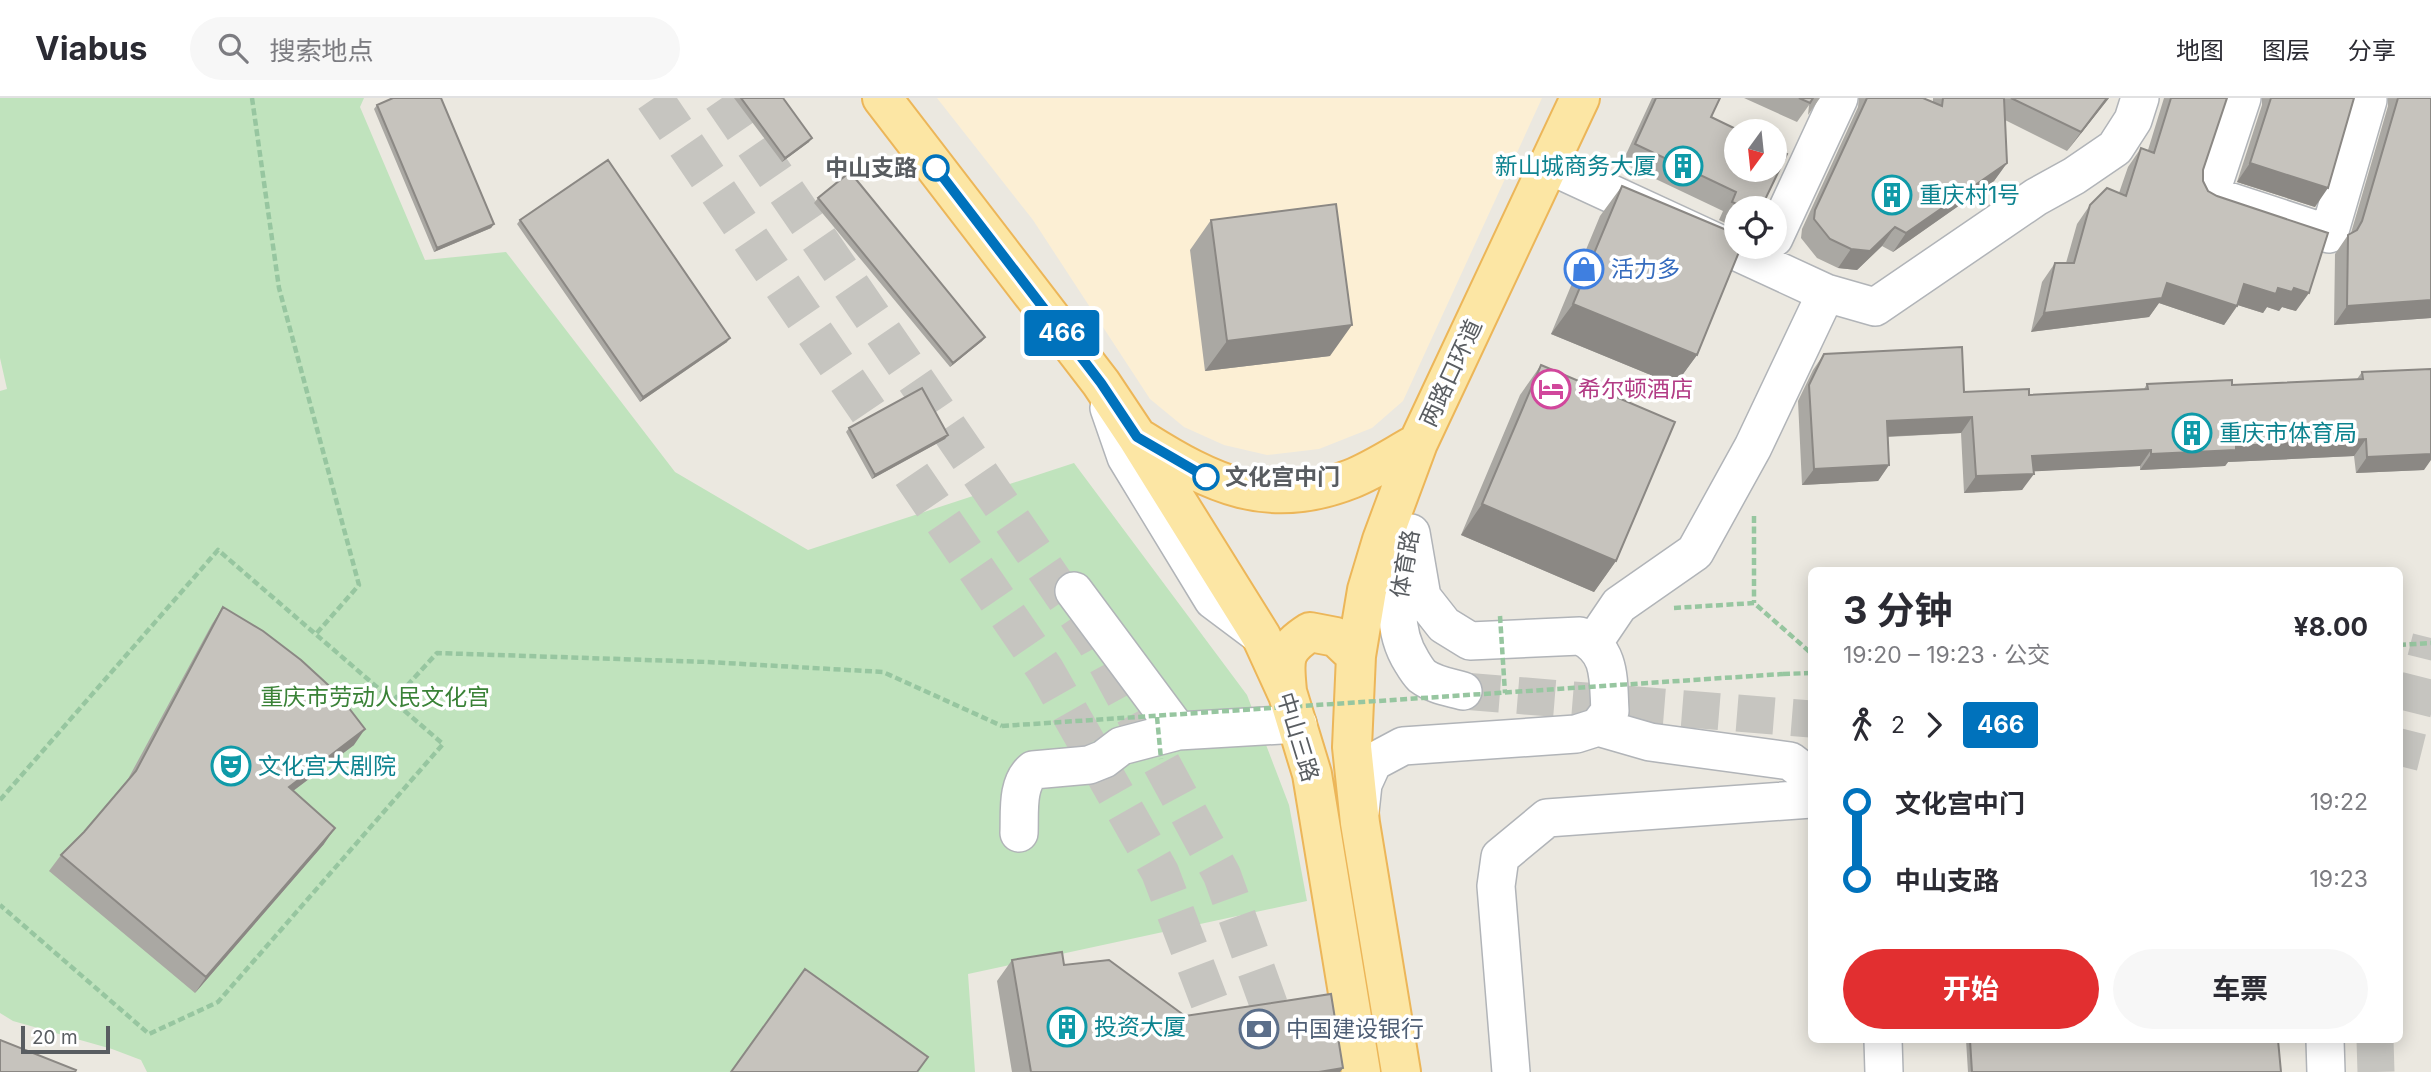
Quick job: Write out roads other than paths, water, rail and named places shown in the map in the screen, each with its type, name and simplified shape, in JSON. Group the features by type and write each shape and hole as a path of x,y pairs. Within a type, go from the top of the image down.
{"main road":[{"name":"两路口环道","path":"883,98 1101,383 1137,437 1206,477 1243,489 1280,495 1351,479 1418,443 1580,98"},
{"name":"中山三路","path":"1137,437 1261,636 1293,710 1312,774 1361,1072"},
{"name":"中山三路","path":"1401,1072 1359,820 1352,747 1356,656 1367,590 1382,540 1418,443"},
{"path":"1293,710 1285,664 1292,644 1310,632 1336,638 1356,656"}],"street":[{"path":"1787,210 1839,98"},
{"path":"1782,259 1826,293 1875,307 2036,197 2074,176 2115,148 2133,120 2140,98"},
{"path":"2242,98 2210,195 2329,233 2368,100"},
{"path":"1549,164 1724,232"},
{"path":"1594,642 1619,604 1696,552 1753,447 1826,293"},
{"path":"1101,383 1126,457 1213,600 1261,636"},
{"name":"体育路","path":"1418,443 1411,533 1398,587 1396,619 1405,650 1420,674 1439,685 1463,691"},
{"path":"1411,533 1422,597 1444,625 1471,641 1580,636 1594,642 1606,663 1610,712 1598,727"},
{"path":"1074,591 1165,736"},
{"path":"1019,833 1022,785 1026,776 1033,771 1089,765 1104,759 1121,746 1293,710"},
{"path":"1359,820 1363,784 1373,762 1403,746 1576,734 1598,727 1650,741 1790,761 1808,775"},
{"path":"1511,1072 1496,886 1500,857 1547,818 1808,799"},
{"path":"1883,1043 1885,1072"},
{"path":"2325,1043 2326,1072"}],"tunnel":[{"path":"654,98 1046,671 1160,872 1236,1072"},
{"path":"722,98 1096,643 1222,875 1293,1072"},
{"path":"2403,750 2431,638"},
{"path":"1463,691 1808,719"},
{"path":"2375,1043 2376,1072"}],"place":[{"name":"新山城商务大厦","path":"1683,166"},
{"name":"中山支路","path":"936,168"},
{"name":"重庆村1号","path":"1892,195"},
{"name":"活力多","path":"1584,269"},
{"name":"希尔顿酒店","path":"1551,389"},
{"name":"重庆市体育局","path":"2192,433"},
{"name":"文化宫中门","path":"1206,477"},
{"name":"文化宫大剧院","path":"231,766"},
{"name":"投资大厦","path":"1067,1027"},
{"name":"中国建设银行","path":"1259,1029"}],"park label":[{"name":"重庆市劳动人民文化宫","path":"375,697"}]}
